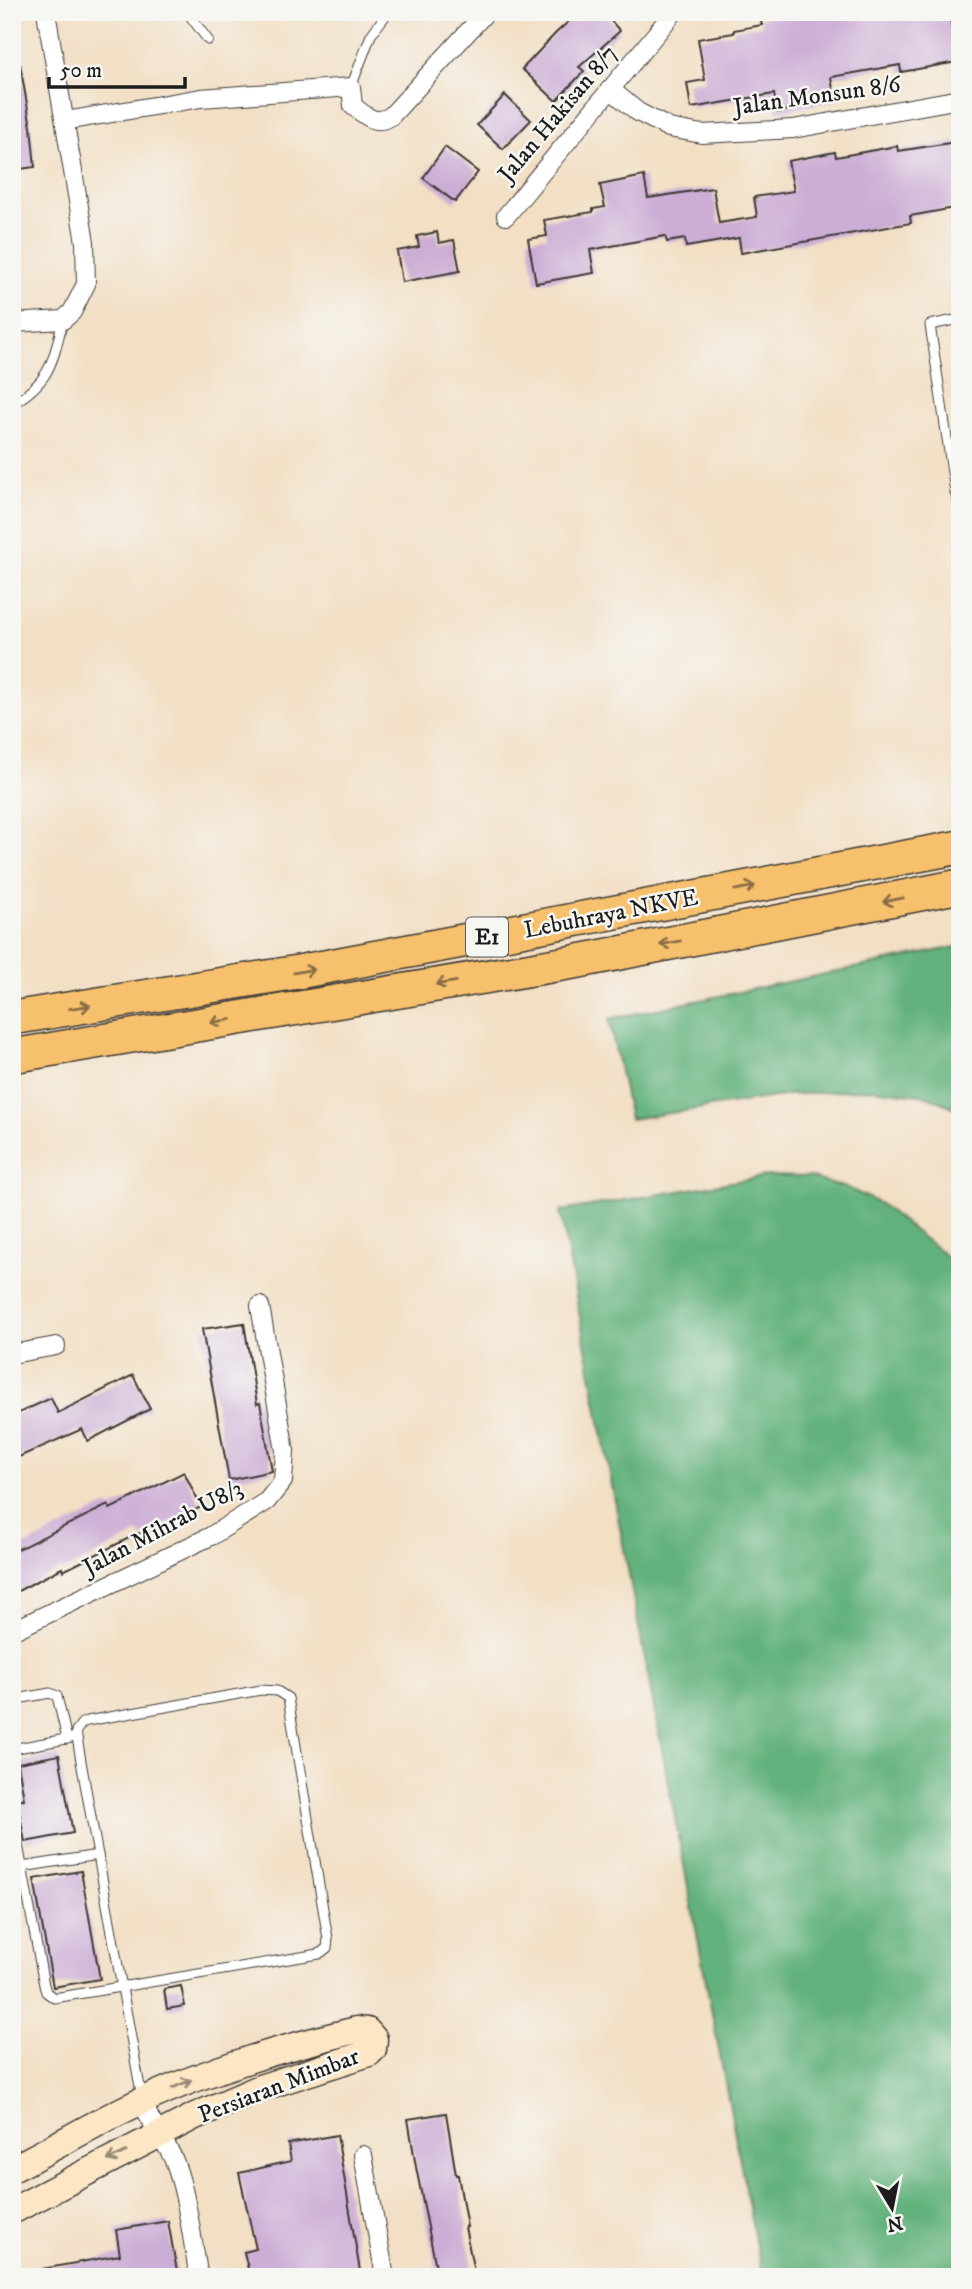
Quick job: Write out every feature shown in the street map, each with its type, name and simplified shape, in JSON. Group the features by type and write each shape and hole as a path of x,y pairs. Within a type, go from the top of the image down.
{"highway":[{"name":"Lebuhraya NKVE","path":"12,1018 298,972 960,847"},
{"name":"Lebuhraya NKVE","path":"12,1056 574,962 960,887"}],"street":[{"path":"12,323 63,320 72,312 86,284 85,242 46,12"},
{"path":"65,121 201,98 351,87 353,106 368,118 384,120 391,116 486,12"},
{"name":"Jalan Hakisan 8/7","path":"506,216 674,12"},
{"name":"Jalan Monsun 8/6","path":"610,89 638,113 669,128 702,134 793,129 960,99"},
{"name":"Jalan Mihrab U8/3","path":"12,1631 211,1536 267,1501 283,1481 285,1451 260,1306"},
{"path":"12,1354 56,1346"},
{"name":"Persiaran Mimbar","path":"12,2169 143,2100 223,2067 278,2049 362,2030 371,2034 374,2039 373,2049 369,2053 260,2088 195,2116 12,2211"},
{"path":"143,2100 147,2113 171,2153 179,2176 199,2277"},
{"path":"363,2155 385,2277"}],"lane":[{"path":"187,12 208,40"},
{"path":"351,87 371,35 388,12"},
{"path":"960,319 930,324 955,492 960,508"},
{"path":"12,404 36,387 48,373 63,320"},
{"path":"12,1749 71,1738 78,1727 87,1721 261,1690 283,1694 290,1704 328,1938 327,1948 319,1954 54,1998 46,1992 12,1812"},
{"path":"12,1700 50,1693 57,1696 71,1738 98,1855 143,2100"},
{"path":"22,1867 98,1855"}],"green space":[{"path":"960,946 960,1110 927,1096 872,1089 788,1095 630,1119 609,1019"},
{"path":"767,1176 809,1177 850,1189 879,1203 960,1267 960,2277 762,2277 560,1211"}],"building":[{"path":"579,12 603,12 620,31 579,67 584,71 556,101 522,69"},
{"path":"792,12 949,12 957,62 901,72 900,65 831,77 835,101 777,112 774,94 691,108 687,83 705,80 698,39 762,25 760,18"},
{"path":"20,64 35,167 12,170 12,65"},
{"path":"505,95 531,120 503,149 477,125"},
{"path":"956,142 960,166 960,207 910,216 911,223 741,253 739,238 686,247 685,239 667,242 665,236 590,250 594,273 536,283 528,239 547,236 544,220 593,212 593,209 605,207 600,185 644,176 648,198 713,188 719,223 757,217 754,197 794,191 788,161 835,152 836,157 897,146 898,151"},
{"path":"445,147 478,172 455,202 423,178"},
{"path":"437,232 439,243 454,240 460,271 402,282 397,251 419,247 417,236"},
{"path":"244,1323 257,1404 260,1403 272,1471 229,1480 202,1329"},
{"path":"133,1375 150,1409 88,1441 82,1429 12,1460 12,1416 51,1398 58,1413"},
{"path":"184,1472 201,1507 141,1537 139,1533 63,1571 62,1568 12,1594 12,1552 108,1505 110,1509"},
{"path":"59,1755 73,1833 25,1842 19,1810 12,1805 12,1800 24,1799 18,1763"},
{"path":"81,1871 100,1979 53,1987 34,1879"},
{"path":"181,1986 185,2006 167,2009 164,1989"},
{"path":"446,2113 475,2277 438,2277 416,2167 408,2119"},
{"path":"337,2135 361,2277 250,2277 244,2252 256,2249 239,2173 291,2161 288,2144"},
{"path":"168,2221 178,2277 43,2277 42,2269 120,2255 116,2230"}]}
